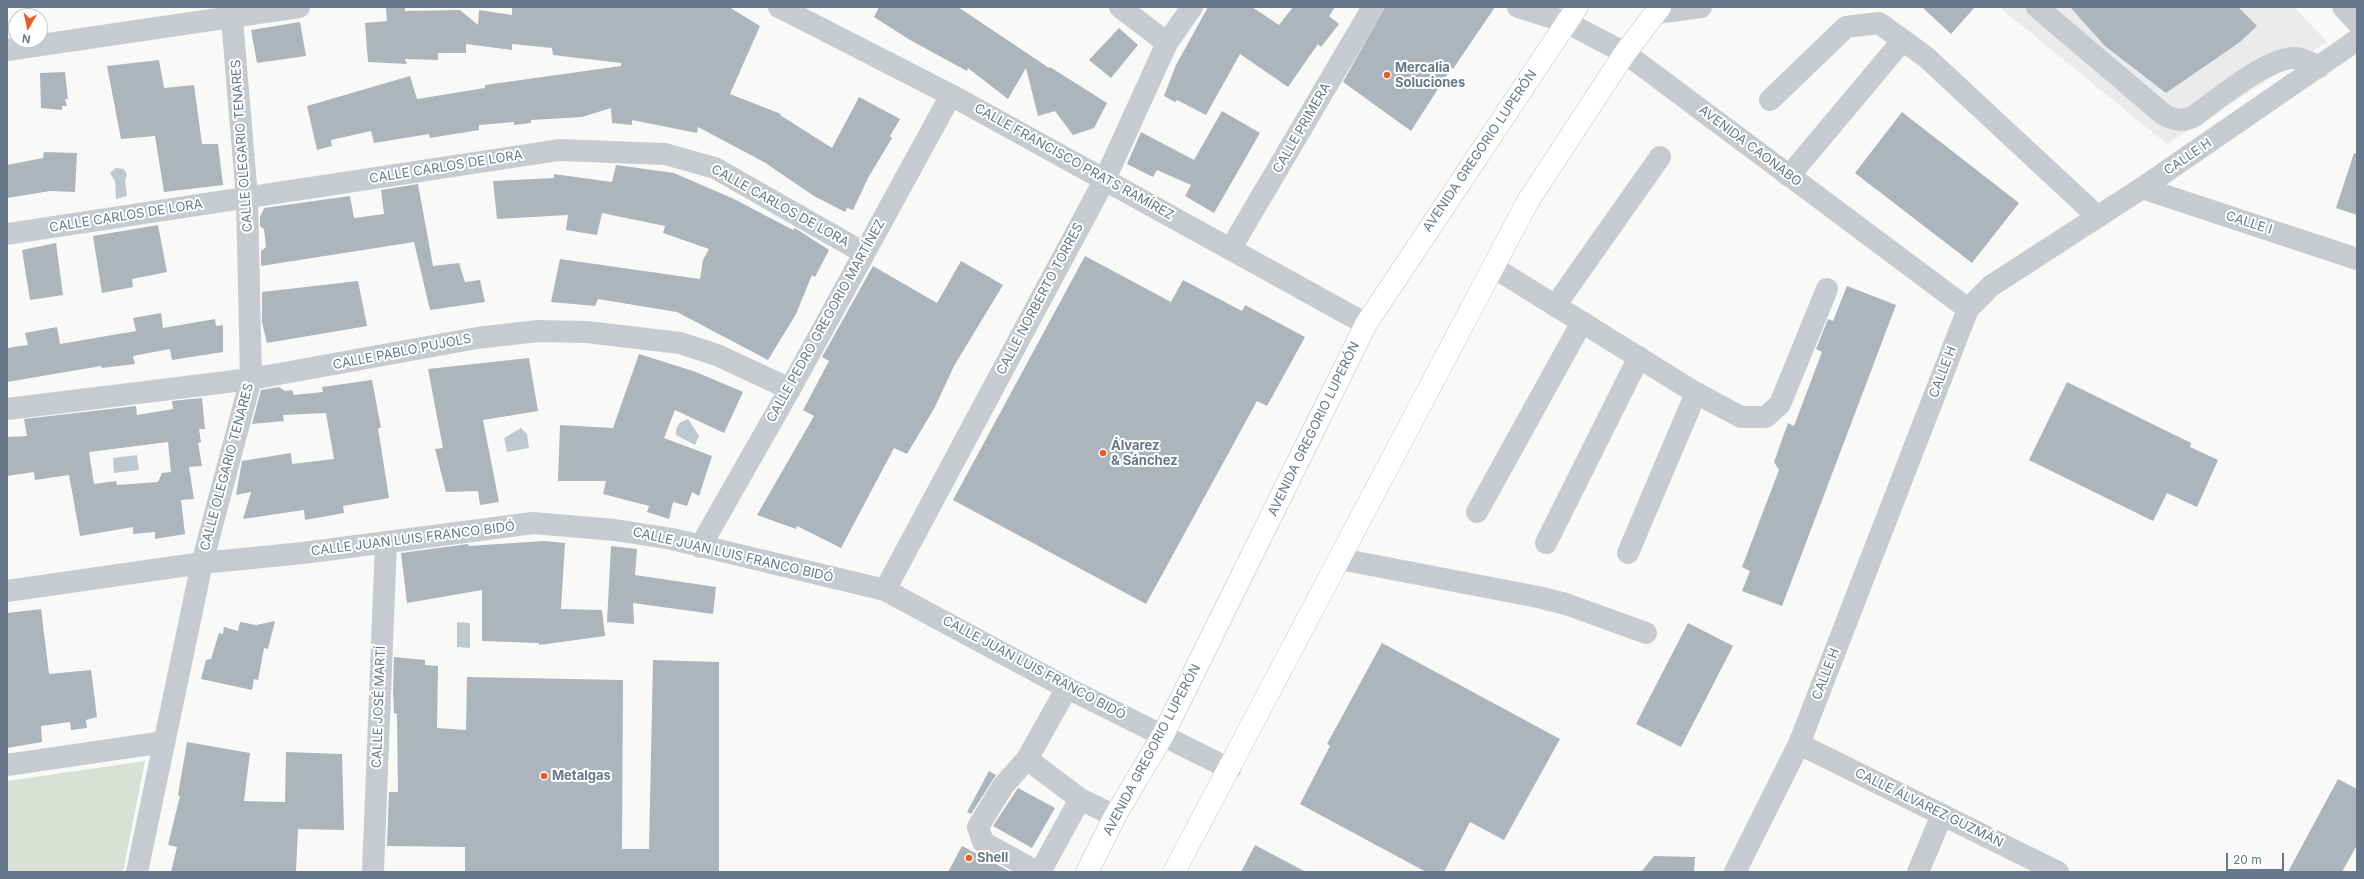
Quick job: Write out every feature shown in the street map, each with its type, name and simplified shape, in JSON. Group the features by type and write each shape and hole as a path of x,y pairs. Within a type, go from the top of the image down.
{"main road":[{"path":"1174,872 1230,769 1528,201 1625,53 1658,10"},
{"name":"AVENIDA GREGORIO LUPERÓN","path":"1088,872 1115,816 1163,735 1366,324 1572,14"}],"street":[{"path":"7,50 232,13 299,7"},
{"name":"CALLE FRANCISCO PRATS RAMÍREZ","path":"779,7 951,94 1366,324"},
{"path":"1120,7 1167,44"},
{"name":"CALLE NORBERTO TORRES","path":"885,590 1105,179 1167,44 1192,7"},
{"name":"CALLE PRIMERA","path":"1231,248 1372,7"},
{"name":"AVENIDA CAONABO","path":"1518,7 1572,14 1968,310"},
{"path":"1658,10 1701,7"},
{"path":"2037,7 2163,114 2174,120 2184,121 2193,118 2268,64 2294,58 2306,60 2319,67"},
{"path":"2343,7 2357,22"},
{"name":"CALLE OLEGARIO TENARES","path":"137,872 202,563 251,379 247,198 232,13"},
{"path":"1770,100 1846,27 1879,23 1926,57 2098,217"},
{"path":"1789,176 1903,40"},
{"name":"CALLE H","path":"1735,872 1799,744 1968,310 1991,286 2142,188 2357,40"},
{"name":"CALLE PEDRO GREGORIO MARTÍNEZ","path":"700,547 790,389 951,94"},
{"name":"CALLE CARLOS DE LORA","path":"7,234 560,150 665,154 715,168 864,253"},
{"path":"1555,306 1660,157"},
{"name":"CALLE I","path":"2142,188 2357,259"},
{"path":"1494,267 1696,393 1741,417 1766,417 1780,404 1827,289"},
{"path":"1477,512 1582,322"},
{"name":"CALLE PABLO PUJOLS","path":"7,409 251,379 477,338 538,331 587,332 680,343 717,355 790,389"},
{"path":"1546,543 1639,357"},
{"path":"1628,553 1696,393"},
{"name":"CALLE JUAN LUIS FRANCO BIDÓ","path":"7,591 202,563 386,542 533,523 615,530 672,539 700,547 885,590 1067,688 1230,769"},
{"name":"CALLE JOSÉ MARTÍ","path":"373,872 386,542"},
{"path":"1340,559 1538,597 1566,604 1646,633"},
{"path":"1067,688 1027,759 1003,786 978,827 983,842 1038,872 1080,799"},
{"path":"7,765 164,742"},
{"name":"CALLE ÁLVAREZ GUZMÁN","path":"1799,744 2058,872"},
{"path":"1027,759 1080,799 1115,816"},
{"path":"1918,872 1942,815"}],"shaded area":[{"path":"1999,7 2294,7 2327,42 2167,144"},
{"path":"116,168 124,169 127,175 125,181 127,196 116,199 115,181 110,173"},
{"path":"688,419 699,436 695,445 676,435 679,424"},
{"path":"521,428 527,434 529,448 507,452 504,438"},
{"path":"137,455 139,470 114,473 113,458"},
{"path":"457,622 470,623 470,648 457,647"},
{"path":"145,761 123,872 7,872 7,781"}],"building":[{"path":"386,7 405,7 405,11 460,10 478,25 479,10 512,15 512,7 729,7 760,26 730,94 781,114 780,115 832,148 859,97 900,119 890,136 892,138 868,178 853,210 847,208 845,212 814,196 764,162 698,127 697,133 632,120 632,125 612,123 611,108 582,117 531,120 531,123 514,125 514,122 479,125 479,130 430,138 429,134 374,143 371,131 331,140 332,146 317,150 307,106 410,76 417,99 485,88 485,85 621,66 621,63 553,55 552,48 512,44 512,50 466,44 466,53 438,53 438,60 405,59 407,64 368,62 365,23 387,21"},
{"path":"879,7 958,7 1049,68 1050,67 1107,103 1094,128 1073,135 1055,111 1038,116 1026,68 1008,99 968,68 967,71 910,40 874,17"},
{"path":"1208,7 1252,7 1279,25 1293,7 1335,7 1329,16 1339,24 1321,47 1318,44 1288,87 1240,54 1206,115 1177,100 1175,102 1164,96 1176,65"},
{"name":"Mercalia Soluciones","path":"1385,7 1495,7 1453,69 1452,67 1411,131 1343,82"},
{"path":"1922,7 1975,7 1951,34"},
{"path":"2070,7 2238,7 2257,26 2240,42 2166,93 2105,46"},
{"path":"300,22 306,56 257,63 251,30"},
{"path":"1119,28 1138,45 1111,78 1089,60"},
{"path":"159,60 164,88 194,85 202,144 218,144 223,185 164,192 155,136 121,139 107,66"},
{"path":"65,72 68,99 65,99 67,106 62,106 62,110 41,108 40,73"},
{"path":"1222,111 1260,133 1214,213 1185,196 1191,185 1157,170 1153,177 1127,164 1141,132 1194,160"},
{"path":"1902,112 2019,203 1972,263 1855,173"},
{"path":"44,152 77,153 75,192 50,191 7,198 7,165 43,158"},
{"path":"2354,153 2357,154 2357,215 2336,208"},
{"path":"616,165 674,173 734,199 793,230 795,228 829,250 815,277 812,275 796,314 768,360 677,312 598,299 595,306 551,302 560,259 700,279 703,260 709,249 663,233 665,226 602,213 597,235 566,230 568,215 497,219 493,181 554,178 554,174 612,182"},
{"path":"418,184 433,266 459,263 465,282 480,280 485,302 430,310 414,242 261,266 261,251 266,247 264,229 260,226 260,217 264,208 350,196 354,218 384,214 381,190"},
{"path":"158,225 167,272 132,279 133,287 102,293 93,236"},
{"path":"56,243 63,295 30,300 22,250"},
{"name":"Álvarez & Sánchez","path":"1085,256 1171,302 1183,280 1242,311 1245,305 1305,337 1267,406 1257,401 1146,604 953,500"},
{"path":"961,261 1003,285 954,366 935,407 907,454 894,448 841,548 797,526 796,529 757,515 814,416 803,410 829,361 822,357 873,266 937,303"},
{"path":"358,281 367,326 267,343 262,322 262,292"},
{"path":"1847,286 1896,305 1782,606 1742,591 1750,571 1742,567 1779,470 1774,462 1788,423 1794,426 1822,352 1816,349 1828,319 1833,321"},
{"path":"161,313 163,328 215,319 216,326 223,325 223,352 172,360 170,349 133,356 135,364 102,368 101,366 7,382 7,348 28,345 25,333 57,327 60,344 136,331 133,318"},
{"path":"639,354 696,372 743,392 724,433 675,410 664,438 712,456 699,496 692,492 687,506 673,502 669,519 647,512 649,506 603,494 606,481 558,481 560,425 613,428"},
{"path":"529,358 538,411 483,420 499,502 480,505 478,491 446,492 435,449 443,448 428,369"},
{"path":"372,380 381,428 378,428 389,498 343,506 344,513 305,520 304,510 243,519 251,492 236,495 242,461 291,453 292,464 334,459 326,413 283,415 284,421 252,424 261,390 279,387 285,391 292,390 294,395 323,392 322,387"},
{"path":"2067,382 2191,443 2190,447 2218,460 2197,507 2167,493 2153,521 2029,460"},
{"path":"202,398 205,429 199,429 201,442 198,443 202,466 189,467 194,499 181,500 185,534 155,539 155,532 133,534 133,527 80,536 69,475 35,480 34,472 7,476 7,437 27,436 24,419 136,406 137,415 173,409 172,401","holes":["168,442 171,472 162,473 158,482 117,485 116,481 94,484 89,452"]},
{"path":"544,541 565,543 561,609 602,610 605,636 539,645 539,643 482,641 482,590 407,603 401,553 468,544 469,546"},
{"path":"611,546 637,549 635,575 716,587 713,614 633,603 634,624 607,622"},
{"path":"41,609 49,674 91,670 97,717 86,720 87,728 71,730 70,722 41,726 42,742 7,748 7,613"},
{"path":"275,621 268,649 264,648 258,680 254,679 252,690 201,679 206,660 211,659 219,633 223,634 224,627 238,631 240,622 256,625"},
{"path":"1688,623 1733,646 1681,747 1636,724"},
{"path":"1382,643 1560,739 1504,840 1470,822 1444,872 1426,872 1300,804 1330,746 1327,744"},
{"path":"394,657 425,660 425,665 438,666 437,728 466,730 467,677 623,680 622,849 649,849 653,660 719,662 719,872 465,872 465,847 387,846 389,792 398,792 397,714 394,713 393,691"},
{"path":"187,742 250,753 244,801 285,802 286,752 342,754 344,830 298,829 296,872 171,872 177,847 168,845 180,796 178,795"},
{"path":"989,771 996,775 971,814 967,812"},
{"path":"2338,779 2357,789 2357,845 2342,872 2288,872"},
{"path":"1018,788 1055,808 1032,848 993,826"},
{"path":"1255,845 1306,872 1241,872"},
{"name":"Shell","path":"962,846 1011,872 948,872"},
{"path":"1654,856 1695,857 1694,872 1641,872"}],"place":[{"name":"Mercalia Soluciones","path":"1387,75"},
{"name":"Álvarez & Sánchez","path":"1103,453"},
{"name":"Metalgas","path":"544,776"},
{"name":"Shell","path":"969,858"}]}
